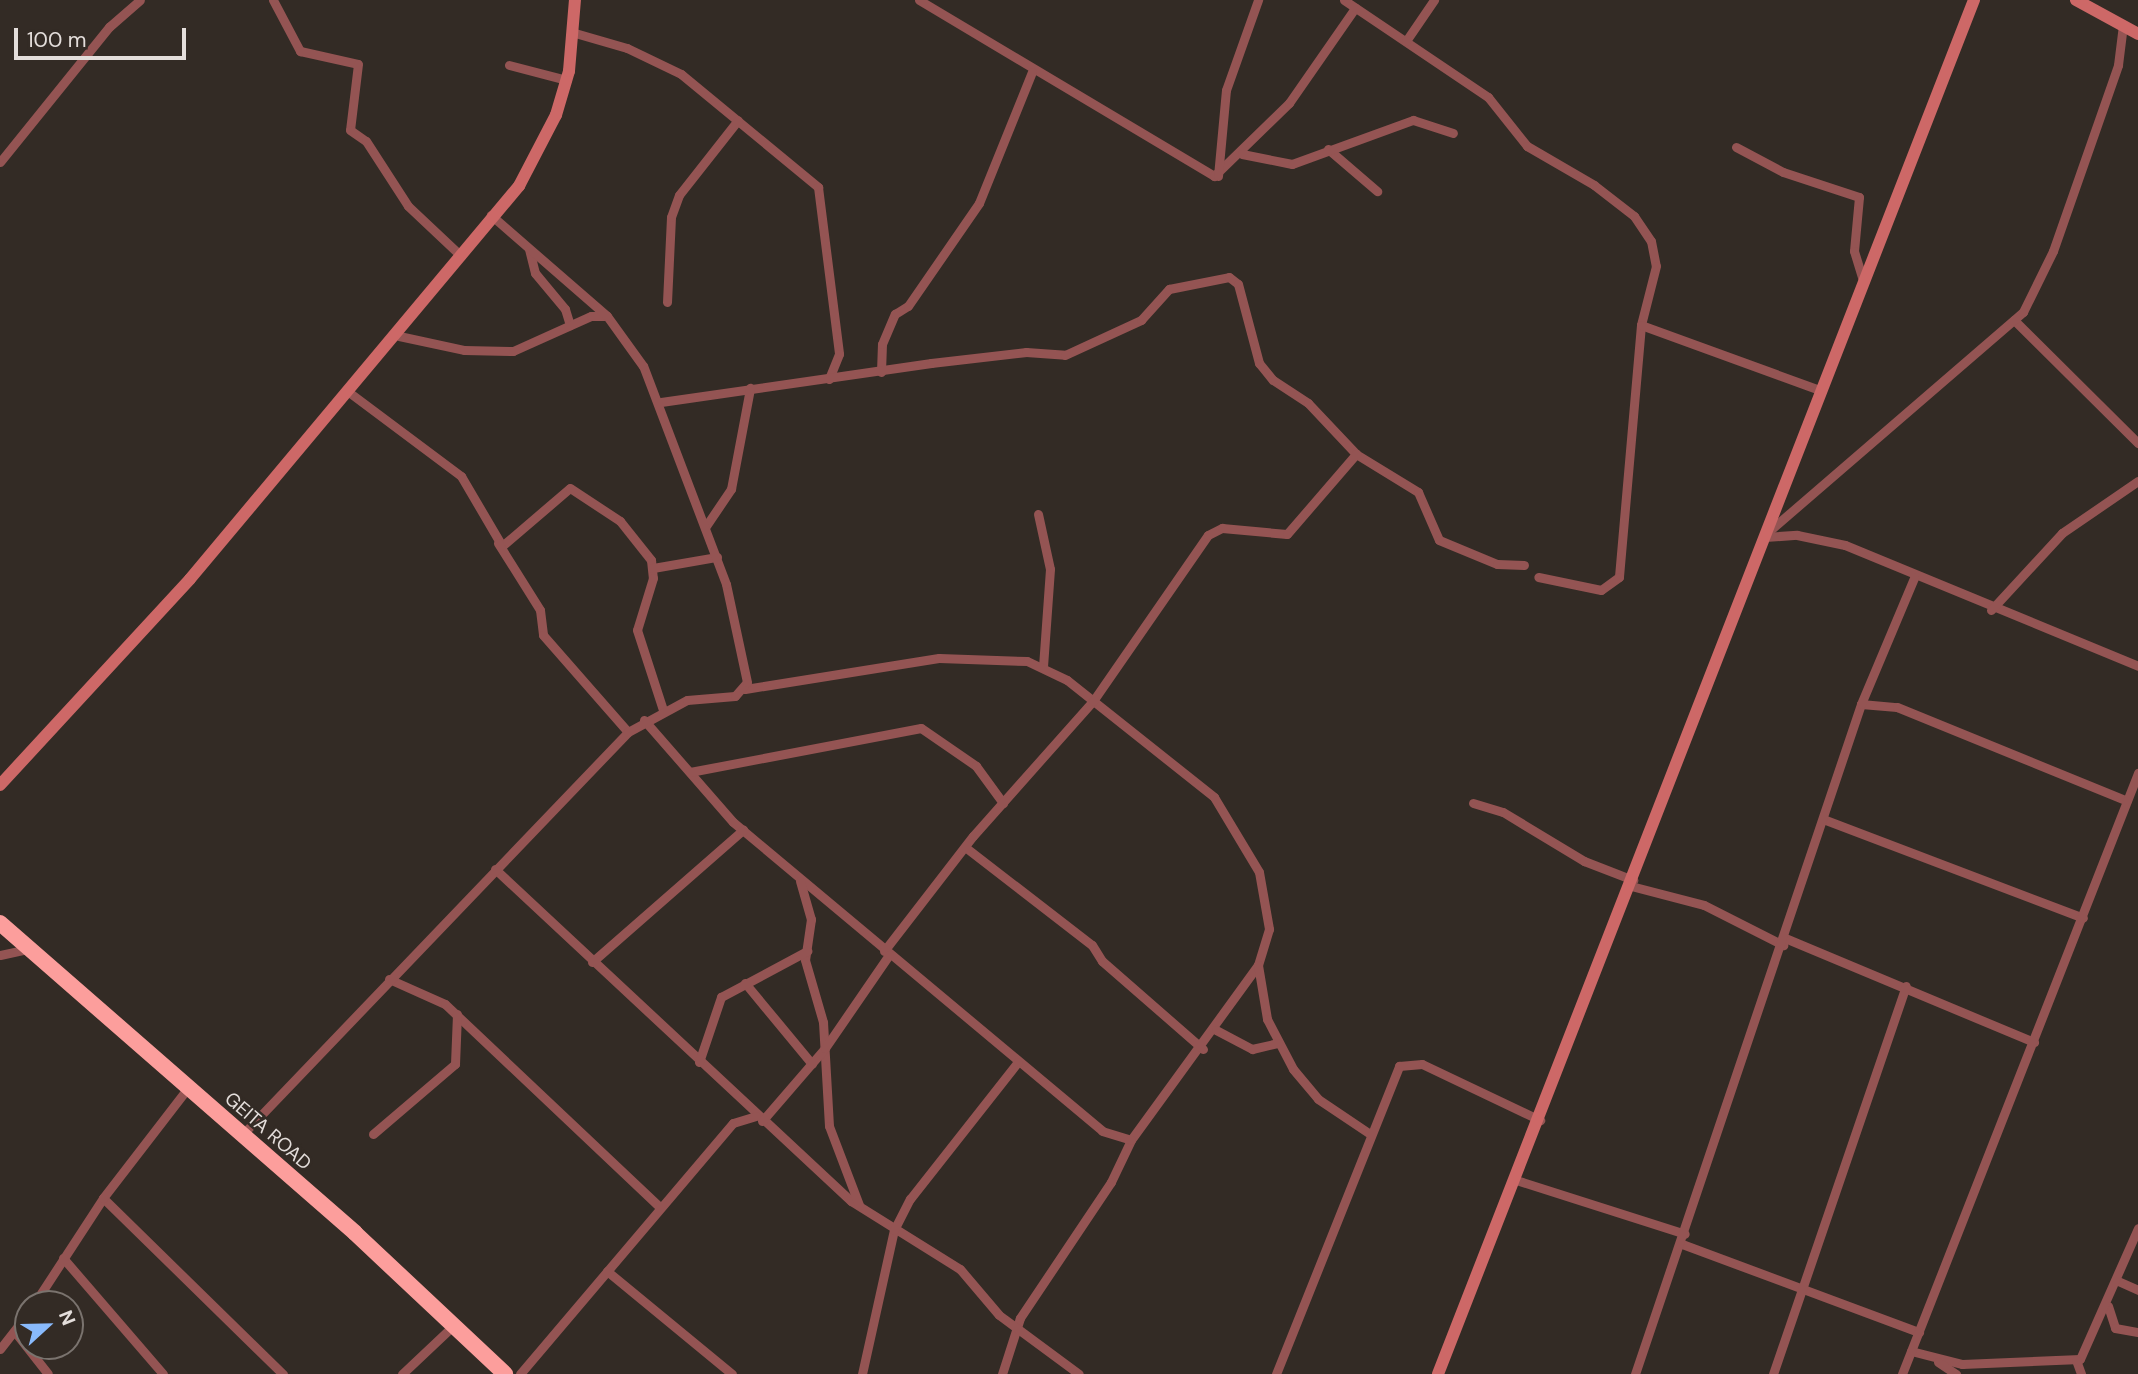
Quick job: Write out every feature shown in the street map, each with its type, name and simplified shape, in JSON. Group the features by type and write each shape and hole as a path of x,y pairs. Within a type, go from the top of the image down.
{"highway":[{"name":"GEITA ROAD","path":"0,923 454,1325 505,1374"}],"main road":[{"path":"0,785 350,393 399,335 491,215 519,186 567,80 575,33 575,0"},
{"path":"1438,1374 1632,883 1863,280 1974,0"},
{"path":"2076,0 2138,34"}],"street":[{"path":"0,162 104,33 140,0"},
{"path":"274,0 300,51 358,64 350,130 366,141 408,206 461,256"},
{"path":"919,0 1032,72 1218,176"},
{"path":"1218,176 1226,90 1258,0"},
{"path":"1345,0 1492,101 1527,146 1594,185 1646,231 1656,266 1641,325 1619,578 1601,590 1538,577"},
{"path":"1406,41 1434,0"},
{"path":"1218,176 1242,154 1311,75 1355,8"},
{"path":"1765,535 2014,320 2053,251 2118,65 2123,25"},
{"path":"575,33 627,48 681,74 820,191 839,354 830,379"},
{"path":"509,65 567,80"},
{"path":"881,372 882,344 895,314 908,306 979,203 1032,72"},
{"path":"667,302 671,216 679,195 738,120"},
{"path":"1242,154 1281,166 1413,120 1453,133"},
{"path":"1736,147 1783,172 1859,197 1854,251 1863,280"},
{"path":"1328,149 1377,191"},
{"path":"491,215 607,316 662,402 737,621 745,689"},
{"path":"529,248 535,273 565,309 570,326"},
{"path":"662,402 1026,352 1075,353 1140,320 1169,289 1228,277 1238,284 1265,371 1308,403 1356,454 1418,492 1439,540 1497,564 1524,565"},
{"path":"399,335 464,351 513,351 570,326 607,316"},
{"path":"2014,320 2138,443"},
{"path":"1641,325 1821,390"},
{"path":"706,526 730,493 750,388"},
{"path":"350,393 461,476 540,610 543,635 628,732"},
{"path":"520,1374 733,1123 759,1119 812,1064 887,953 965,847 1093,701 1208,535 1222,528 1287,534 1356,454"},
{"path":"1991,610 2062,533 2138,481"},
{"path":"498,542 512,541 573,487 620,521 653,568"},
{"path":"1038,514 1050,574 1043,667"},
{"path":"1765,535 1833,541 1991,610 2138,666"},
{"path":"653,568 717,557"},
{"path":"653,568 636,631 663,710"},
{"path":"1635,1374 1684,1239 1861,704 1914,578"},
{"path":"241,1136 628,732 645,720 663,710 745,689 939,658 984,655 1043,667 1093,701 1214,797 1241,833 1268,904 1269,929 1258,965 1203,1049 1131,1140 1016,1327 1002,1374"},
{"path":"1861,704 1897,707 2127,800"},
{"path":"645,720 743,830 799,879 1102,1131 1131,1140"},
{"path":"690,772 921,728 976,766 1003,803"},
{"path":"1902,1374 2138,773"},
{"path":"1473,803 1503,812 1584,861 1632,883 1704,905 1784,941 1906,986 2034,1042"},
{"path":"1823,819 2082,918"},
{"path":"592,962 743,830"},
{"path":"965,847 1092,945 1101,961 1203,1049"},
{"path":"495,869 759,1119 860,1208 960,1269 1016,1327 1079,1374"},
{"path":"799,879 811,919 807,951 825,1048 829,1126 860,1208"},
{"path":"0,955 28,948"},
{"path":"699,1062 719,999 807,951"},
{"path":"1258,965 1277,1043 1312,1093 1370,1134"},
{"path":"389,979 457,1014 660,1207"},
{"path":"745,983 812,1064"},
{"path":"1773,1374 1906,986"},
{"path":"373,1134 455,1065 457,1014"},
{"path":"1216,1030 1252,1049 1277,1043"},
{"path":"862,1374 894,1230 910,1199 1018,1062"},
{"path":"1276,1374 1394,1073 1407,1062 1539,1120"},
{"path":"43,1290 103,1198 187,1089"},
{"path":"1516,1180 1684,1239 1919,1332"},
{"path":"103,1198 283,1374"},
{"path":"1911,1351 1962,1364 2076,1360 2090,1348 2138,1228"},
{"path":"63,1258 163,1374"},
{"path":"607,1271 732,1374"},
{"path":"2118,1281 2138,1290"},
{"path":"2108,1305 2115,1328 2138,1332"},
{"path":"402,1374 454,1325"},
{"path":"2,1346 14,1333"},
{"path":"1931,1357 1956,1374"},
{"path":"37,1360 48,1374"},
{"path":"2076,1360 2081,1374"}]}
